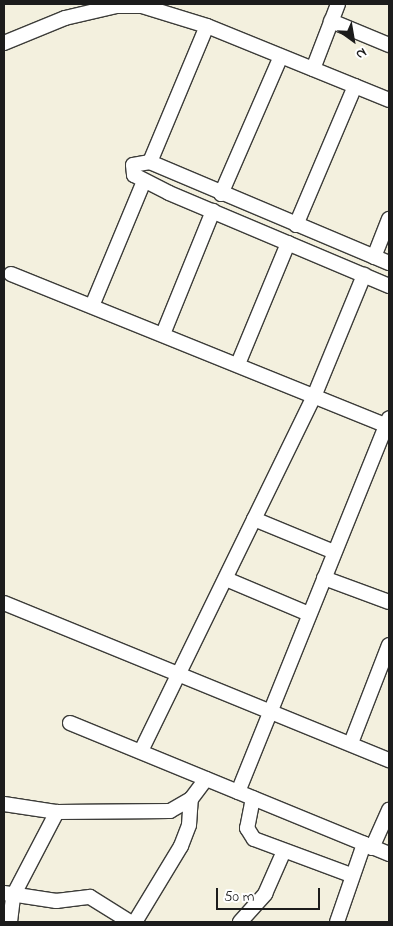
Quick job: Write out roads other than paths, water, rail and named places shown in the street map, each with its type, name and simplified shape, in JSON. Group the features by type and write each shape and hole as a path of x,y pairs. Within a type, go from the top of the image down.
{"street":[{"path":"313,69 338,4"},
{"path":"4,43 66,18 116,6 142,6 207,26 389,100"},
{"path":"331,21 389,45"},
{"path":"150,162 207,26"},
{"path":"221,194 281,56"},
{"path":"296,225 355,86"},
{"path":"389,263 221,194 150,162 133,165 134,175 144,180 389,286"},
{"path":"92,306 144,180"},
{"path":"163,334 213,211"},
{"path":"374,256 389,219"},
{"path":"238,364 288,243"},
{"path":"11,274 388,424 269,710 238,792"},
{"path":"141,751 315,394 364,275"},
{"path":"254,520 334,552"},
{"path":"324,578 389,602"},
{"path":"226,579 309,614"},
{"path":"4,603 389,760"},
{"path":"351,743 389,645"},
{"path":"70,724 141,751 389,854"},
{"path":"4,804 57,812 170,811 191,799 206,779"},
{"path":"253,798 249,835 284,852 351,874"},
{"path":"135,922 184,841 191,799"},
{"path":"337,922 351,874 389,810"},
{"path":"10,922 9,894 57,812"},
{"path":"240,922 265,894 284,852"},
{"path":"9,894 64,901 90,897 130,922"}]}
